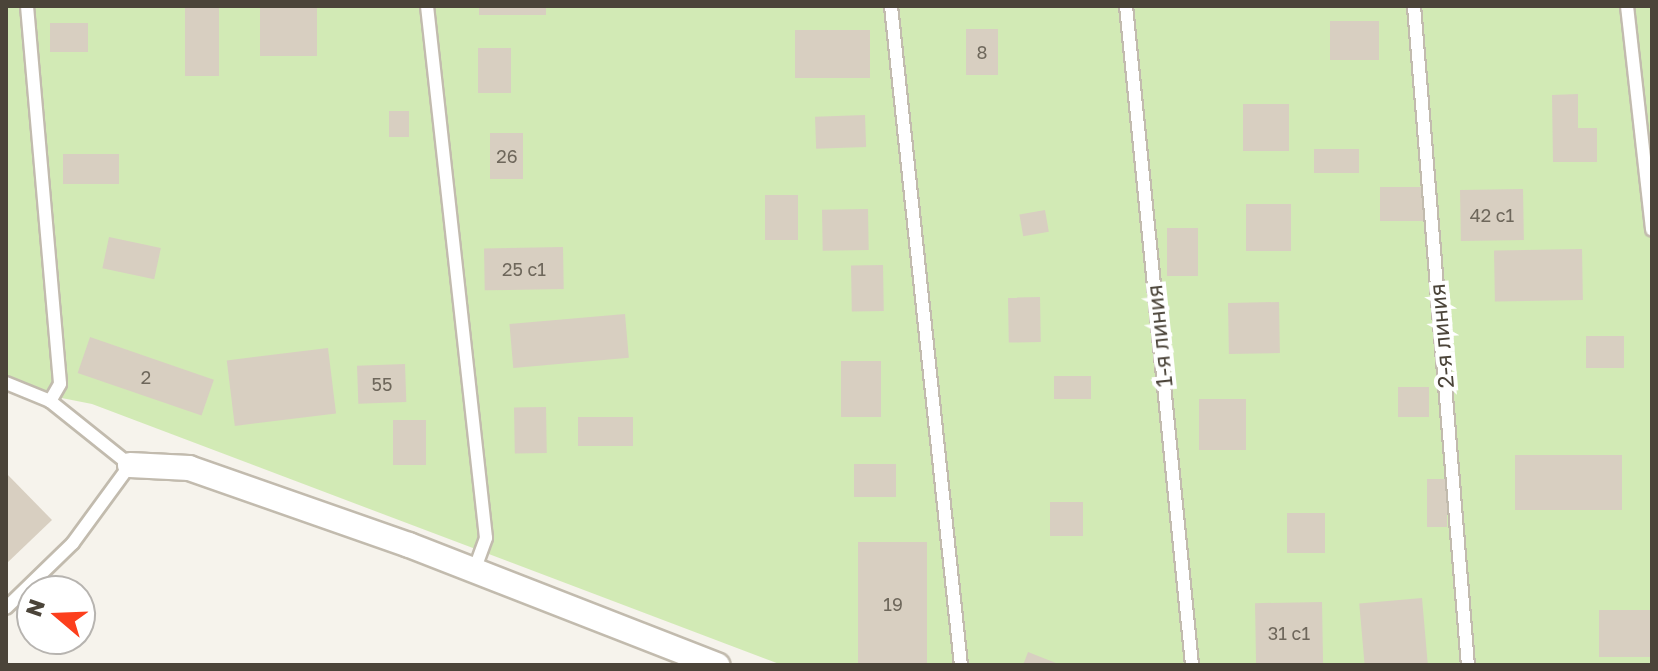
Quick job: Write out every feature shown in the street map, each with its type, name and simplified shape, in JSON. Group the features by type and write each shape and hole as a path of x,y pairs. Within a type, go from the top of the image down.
{"street":[{"path":"130,465 189,468 474,571 717,665"}],"lane":[{"path":"27,6 60,384 50,401"},
{"path":"427,6 486,538 474,571"},
{"path":"891,6 961,665"},
{"name":"1-я линия","path":"1126,6 1192,665"},
{"name":"2-я линия","path":"1414,6 1468,665"},
{"path":"1627,6 1652,230"},
{"path":"6,383 50,401 130,465 73,543 6,608"}],"green space":[{"path":"6,6 1652,6 1652,665 782,665 92,404 6,387"}],"building":[{"path":"185,6 219,6 219,76 185,76"},
{"path":"260,6 317,6 317,56 260,56"},
{"path":"479,6 546,6 546,15 479,15"},
{"path":"1330,21 1379,21 1379,60 1330,60"},
{"path":"50,23 88,23 88,52 50,52"},
{"path":"966,29 998,29 998,75 966,75"},
{"path":"795,30 870,30 870,78 795,78"},
{"path":"478,48 511,48 511,93 478,93"},
{"path":"1578,94 1578,128 1597,128 1597,162 1553,162 1552,95"},
{"path":"1243,104 1289,104 1289,151 1243,151"},
{"path":"389,111 409,111 409,137 389,137"},
{"path":"865,115 866,147 816,149 815,117"},
{"path":"490,133 523,133 523,179 490,179"},
{"path":"1314,149 1359,149 1359,173 1314,173"},
{"path":"63,154 119,154 119,184 63,184"},
{"path":"1380,187 1425,187 1425,221 1380,221"},
{"path":"1523,189 1524,240 1461,241 1460,190"},
{"path":"765,195 798,195 798,240 765,240"},
{"path":"1246,204 1291,204 1291,251 1246,251"},
{"path":"868,209 869,250 823,251 822,210"},
{"path":"1045,210 1049,232 1023,236 1019,215"},
{"path":"1167,228 1198,228 1198,276 1167,276"},
{"path":"109,237 161,248 154,279 102,268"},
{"path":"563,247 564,289 485,290 484,248"},
{"path":"1582,249 1583,300 1495,302 1494,251"},
{"path":"883,265 884,311 852,312 851,266"},
{"path":"1040,297 1041,342 1009,343 1008,298"},
{"path":"1279,302 1280,353 1229,354 1228,303"},
{"path":"625,314 629,358 513,368 509,324"},
{"path":"1586,336 1624,336 1624,368 1586,368"},
{"path":"90,337 214,380 201,416 78,373"},
{"path":"328,348 336,414 235,426 227,360"},
{"path":"841,361 881,361 881,417 841,417"},
{"path":"405,364 406,402 358,404 357,366"},
{"path":"1054,376 1091,376 1091,399 1054,399"},
{"path":"1398,387 1429,387 1429,417 1398,417"},
{"path":"1199,399 1246,399 1246,450 1199,450"},
{"path":"546,407 547,453 515,454 514,408"},
{"path":"578,417 633,417 633,446 578,446"},
{"path":"393,420 426,420 426,465 393,465"},
{"path":"1515,455 1622,455 1622,510 1515,510"},
{"path":"854,464 896,464 896,497 854,497"},
{"path":"6,473 52,520 6,564"},
{"path":"1427,479 1447,479 1447,527 1427,527"},
{"path":"1050,502 1083,502 1083,536 1050,536"},
{"path":"1287,513 1325,513 1325,553 1287,553"},
{"path":"858,542 927,542 927,665 858,665"},
{"path":"1422,598 1428,665 1365,665 1359,603"},
{"path":"1322,602 1323,663 1256,664 1255,603"},
{"path":"1599,610 1652,610 1652,657 1599,657"},
{"path":"1028,652 1061,665 1023,665"}]}
